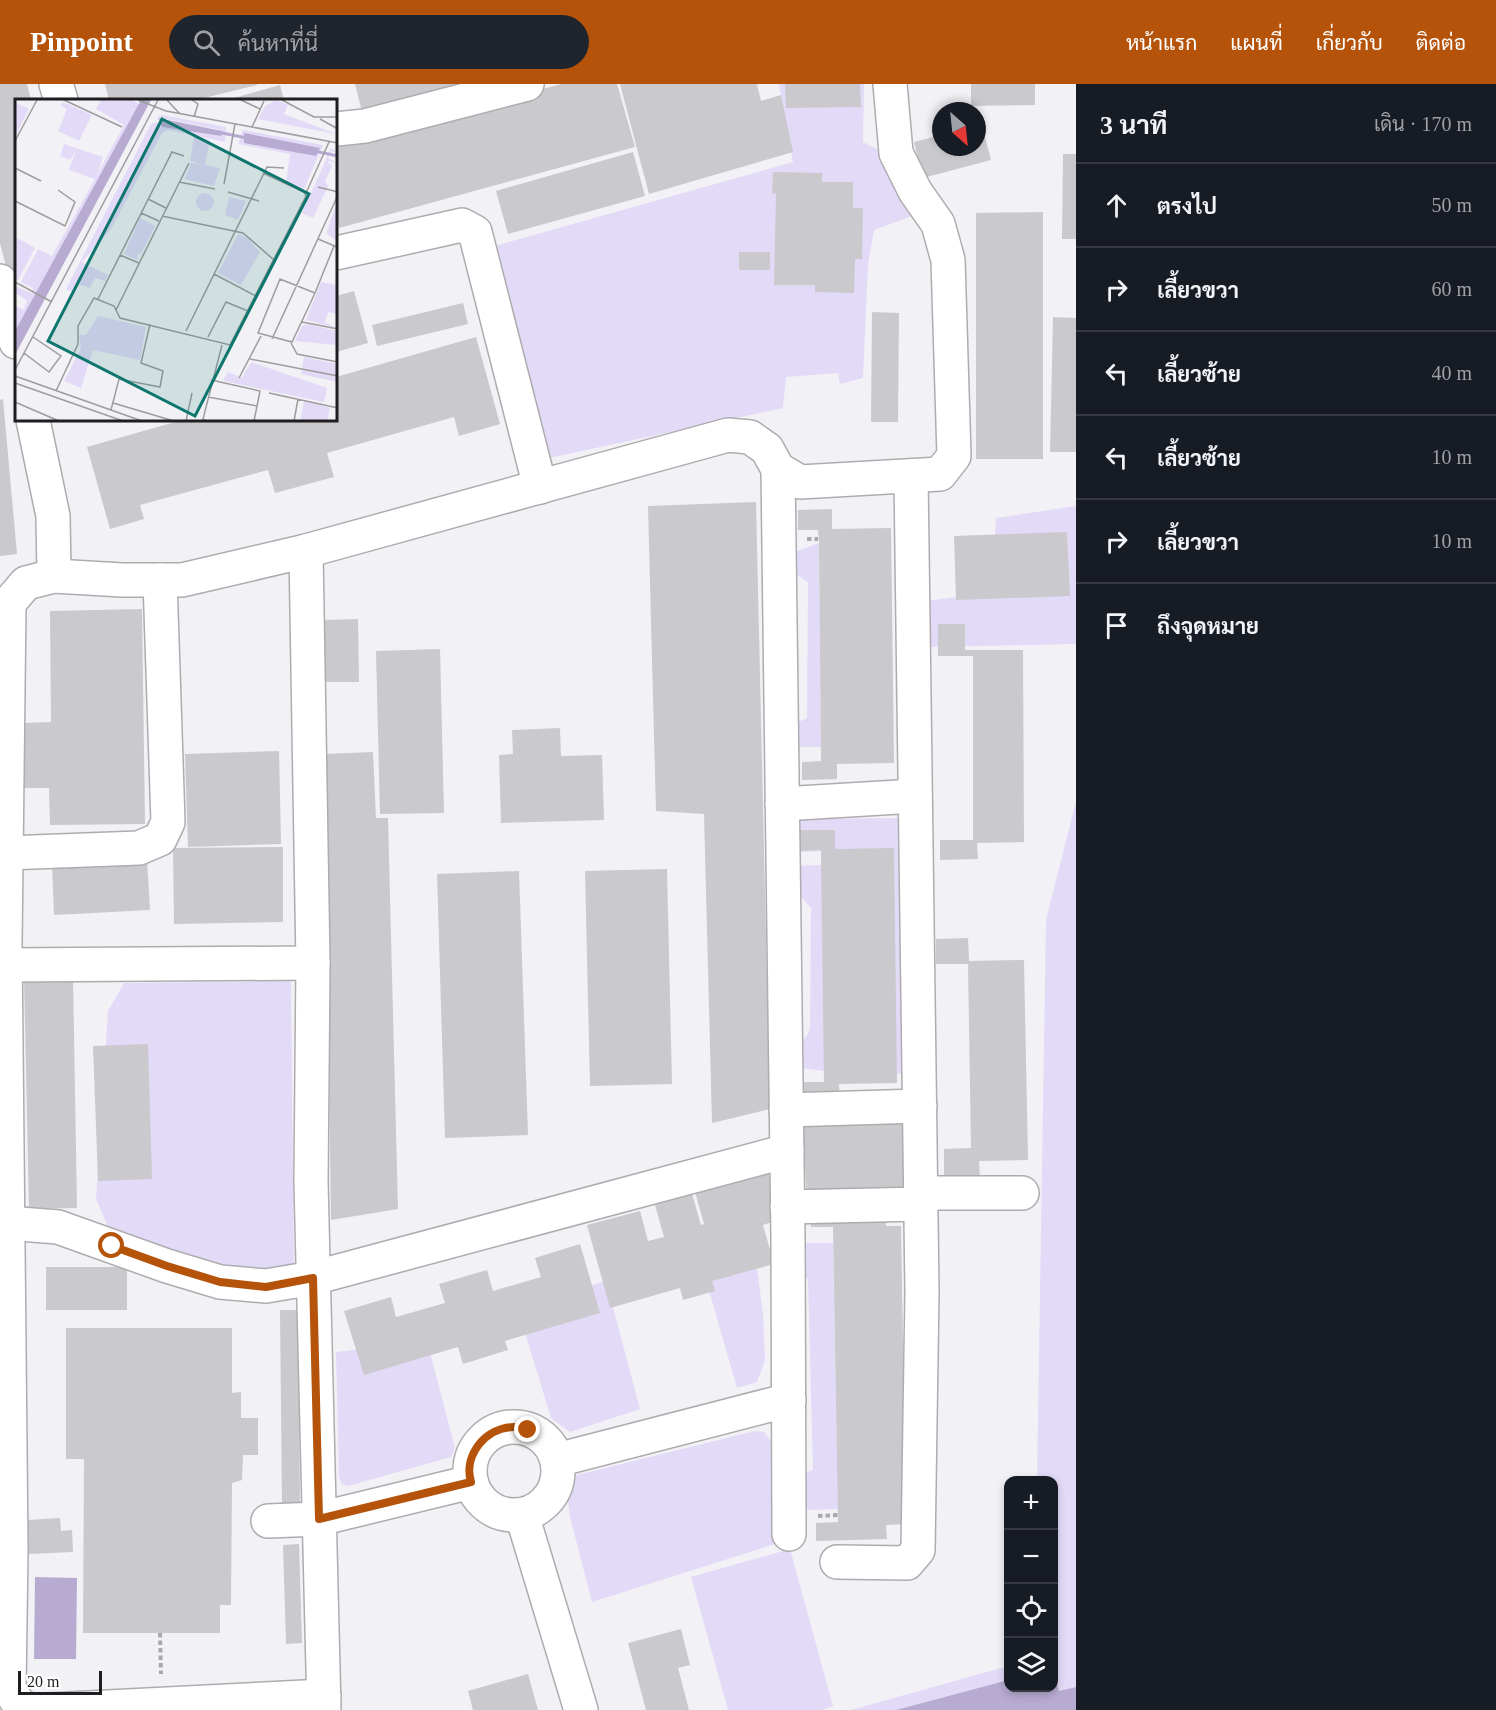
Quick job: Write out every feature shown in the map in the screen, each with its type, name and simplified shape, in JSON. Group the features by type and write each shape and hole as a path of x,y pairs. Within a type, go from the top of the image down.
{"lane":[{"path":"56,84 61,99"},
{"path":"338,129 365,126 527,84"},
{"path":"306,551 313,963 311,1182 324,1703 161,1704 30,1709 9,1688 11,1550 5,965 9,603 26,583 54,576 183,580 306,551 728,435 750,437 767,449 778,468 800,482 940,474 954,456 948,260 938,224 915,191 896,153 890,84"},
{"path":"338,253 462,225 475,232 540,487"},
{"path":"0,281 15,339"},
{"path":"0,347 15,343"},
{"path":"33,422 53,516 54,576"},
{"path":"778,468 787,1151 789,1534"},
{"path":"837,1562 907,1563 918,1551 922,1292 911,476"},
{"path":"6,854 139,848 160,839 168,822 160,580"},
{"path":"782,804 915,796"},
{"path":"5,965 313,963"},
{"path":"786,1110 920,1106"},
{"path":"7,1223 58,1227 167,1266 220,1282 266,1287 313,1278 787,1151"},
{"path":"787,1207 1022,1193"},
{"path":"557,1460 789,1400"},
{"path":"513,1427 541,1436 557,1460 558,1474 555,1489 547,1501 536,1510 522,1515 507,1515 493,1511 481,1502 471,1482 470,1461 476,1448 486,1437 499,1430 513,1427"},
{"path":"268,1521 319,1519 471,1482"},
{"path":"522,1515 581,1710"}],"path":[{"path":"160,1633 161,1704"}],"shaded area":[{"path":"779,84 864,84 863,142 883,152 915,215 874,230 868,264 863,378 840,384 838,373 786,377 783,408 549,458 488,248 793,162"},
{"path":"1076,506 1076,644 929,647 927,601 992,592 996,518"},
{"path":"819,543 821,747 797,747 796,723 807,718 808,582 795,574 795,552"},
{"path":"1076,801 1076,1687 1059,1691 1058,1476 1037,1476 1046,920"},
{"path":"897,818 904,826 909,1074 800,1068 797,1044 806,1037 810,1029 811,908 799,894 797,866 821,865 821,851 796,852 794,821"},
{"path":"291,981 294,1267 231,1274 109,1229 96,1199 108,1011 124,983"},
{"path":"807,1243 833,1243 838,1509 808,1510 800,1503 800,1475 813,1470 808,1279 801,1271 798,1247"},
{"path":"757,1268 763,1314 765,1360 757,1382 737,1388 706,1280"},
{"path":"606,1281 640,1409 570,1432 551,1418 517,1306"},
{"path":"427,1341 455,1448 451,1457 348,1486 342,1484 339,1477 336,1352"},
{"path":"755,1431 764,1432 773,1444 778,1543 592,1602 570,1517 567,1493 573,1476"},
{"path":"790,1549 833,1706 821,1710 728,1710 691,1577"},
{"path":"35,1577 77,1578 76,1659 34,1659"},
{"path":"1004,1667 1004,1681 896,1710 851,1710"},
{"path":"1004,1681 1004,1692 1058,1692 1058,1687 1059,1691 1076,1687 1076,1710 896,1710"}],"building":[{"path":"0,84 27,84 31,99 15,99 15,301 0,243"},
{"path":"105,84 257,84 200,99 109,99"},
{"path":"355,84 488,84 363,116"},
{"path":"561,84 617,84 635,147 339,228 338,145"},
{"path":"620,84 757,84 761,101 781,95 793,152 649,194"},
{"path":"785,84 860,84 861,107 786,108"},
{"path":"971,84 1035,84 1035,105 986,106 986,102 971,102"},
{"path":"280,85 284,99 231,99"},
{"path":"932,137 932,156 986,156 986,141 991,160 923,178 914,142"},
{"path":"633,152 645,196 508,234 496,191"},
{"path":"1063,154 1076,154 1076,239 1062,239"},
{"path":"773,172 822,173 822,182 853,182 853,208 863,208 862,259 855,259 854,293 815,292 815,285 774,285 776,193 772,194"},
{"path":"1043,212 1043,459 976,459 976,213"},
{"path":"739,252 770,252 770,270 739,270"},
{"path":"354,291 368,343 338,351 338,295"},
{"path":"463,303 468,324 377,346 372,325"},
{"path":"872,312 899,313 898,422 871,422"},
{"path":"1053,317 1076,318 1076,452 1050,452"},
{"path":"476,337 500,424 459,436 454,417 327,453 334,477 275,493 268,470 140,505 144,519 110,529 87,447 175,422 338,422 338,376"},
{"path":"3,399 17,554 0,556 0,400"},
{"path":"756,502 770,1109 712,1123 704,814 656,811 648,506"},
{"path":"832,509 832,529 891,528 894,763 837,764 837,779 802,780 802,762 821,761 819,543 818,530 798,530 798,510"},
{"path":"1067,532 1070,596 956,600 954,536"},
{"path":"142,609 145,824 50,825 49,788 23,788 23,723 51,722 50,611"},
{"path":"358,619 359,682 323,682 323,620"},
{"path":"938,624 965,624 965,650 1023,650 1024,842 977,843 978,859 940,860 940,840 973,840 973,656 938,656"},
{"path":"440,649 444,813 380,814 376,651"},
{"path":"560,728 561,756 602,755 604,820 501,823 499,755 513,754 512,730"},
{"path":"279,751 281,844 188,847 185,754"},
{"path":"373,752 376,818 388,818 398,1209 331,1220 325,754"},
{"path":"800,830 835,830 835,849 894,848 897,1083 839,1084 840,1099 804,1100 804,1082 824,1082 821,850 800,851"},
{"path":"283,847 283,922 174,924 173,848"},
{"path":"147,859 150,910 54,915 52,864"},
{"path":"667,869 672,1084 590,1086 585,871"},
{"path":"519,871 528,1135 445,1138 437,874"},
{"path":"968,938 969,961 1024,960 1028,1160 979,1161 980,1178 944,1179 944,1149 971,1148 968,964 936,964 936,939"},
{"path":"73,976 77,1208 29,1209 24,977"},
{"path":"148,1044 152,1179 98,1181 93,1046"},
{"path":"909,1111 913,1195 807,1201 802,1117"},
{"path":"768,1172 781,1219 763,1225 774,1264 712,1281 715,1291 683,1300 680,1288 610,1308 587,1225 640,1211 648,1241 664,1237 655,1205 692,1194 701,1225 704,1224 695,1192"},
{"path":"886,1210 886,1226 901,1226 906,1524 886,1525 887,1539 816,1541 816,1523 838,1522 833,1227 811,1227 811,1212"},
{"path":"580,1244 600,1313 505,1341 508,1350 463,1364 458,1347 364,1375 344,1311 391,1297 396,1317 445,1303 439,1284 487,1270 493,1291 541,1277 535,1258"},
{"path":"46,1267 127,1267 127,1310 46,1310"},
{"path":"280,1310 298,1310 300,1505 282,1505"},
{"path":"66,1328 232,1328 232,1393 241,1392 241,1418 258,1418 258,1455 243,1455 242,1480 232,1483 231,1605 220,1605 220,1633 83,1633 84,1459 66,1459"},
{"path":"60,1518 61,1531 72,1530 73,1552 29,1554 27,1520"},
{"path":"299,1544 302,1643 286,1644 283,1545"},
{"path":"681,1629 690,1665 678,1668 689,1710 646,1710 628,1643"},
{"path":"528,1674 538,1710 473,1710 468,1691"}],"route":[{"path":"112,1246 220,1282 266,1287 313,1278 319,1519 471,1482 470,1461 476,1448 486,1437 499,1430 513,1427 528,1430"}]}
